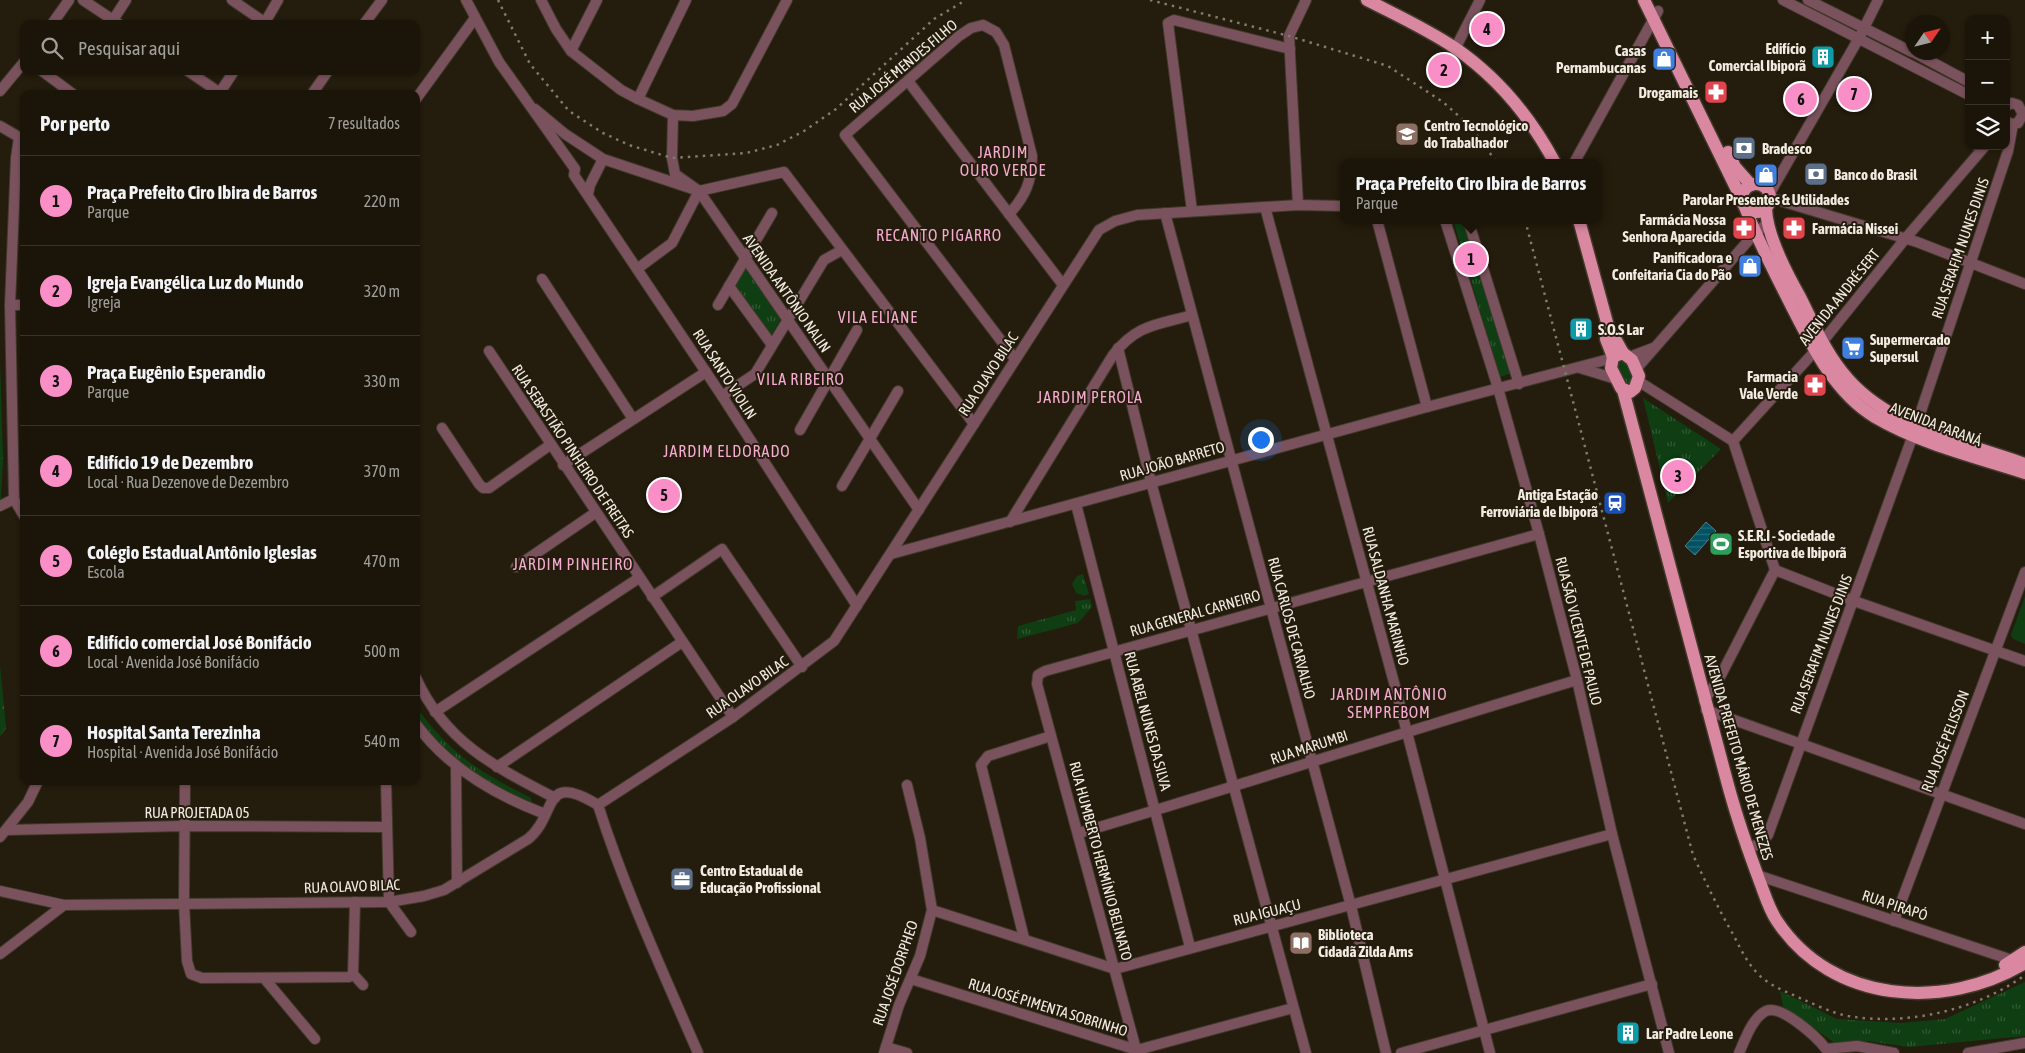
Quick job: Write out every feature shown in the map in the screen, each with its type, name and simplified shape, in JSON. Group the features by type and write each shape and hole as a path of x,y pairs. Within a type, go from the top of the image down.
{"main road":[{"path":"1367,0 1455,49 1505,92 1527,119 1553,159"},
{"name":"AVENIDA PARANÁ","path":"1644,0 1655,10 1755,233 1790,290 1841,387 1859,405 1875,417 2025,464"},
{"name":"AVENIDA PARANÁ","path":"1690,85 1735,167 1750,185"},
{"path":"1760,184 1769,200 1753,212 1743,203 1743,192 1750,185 1760,184"},
{"name":"AVENIDA PARANÁ","path":"1769,200 1768,223 1790,290"},
{"name":"AVENIDA PREFEITO MÁRIO DE MENEZES","path":"1580,224 1608,326 1625,370 1632,418 1705,706 1746,847 1777,921 1816,962 1868,988 1891,992 1939,993 1969,988 1997,978 2022,960"},
{"name":"AVENIDA PARANÁ","path":"1915,430 2025,474"}],"street":[{"path":"55,20 69,0"},
{"path":"84,0 113,20"},
{"path":"117,20 126,0"},
{"path":"232,0 262,20"},
{"path":"268,20 278,0"},
{"path":"367,20 382,0"},
{"path":"466,0 517,90 551,123 582,146 604,159 698,191 784,172 974,424"},
{"path":"541,0 556,29 571,51 621,90 673,115 693,116 728,108 787,0"},
{"path":"571,51 597,0"},
{"path":"638,99 686,0"},
{"path":"1298,205 1289,36 1306,0"},
{"path":"1455,49 1480,0"},
{"path":"1783,0 1794,2 1965,93"},
{"path":"1808,0 1905,48"},
{"path":"1878,0 1859,38 1769,200 1905,239 2025,284"},
{"path":"1576,159 1655,10"},
{"path":"420,94 475,18"},
{"path":"1192,211 1168,26 1170,22 1174,20 1290,49"},
{"name":"RUA JOSÉ MENDES FILHO","path":"1008,214 1027,191 1032,174 1032,156 1004,46 996,32 983,25 971,28 845,135 1015,359"},
{"path":"1928,60 1965,80"},
{"path":"0,91 20,67"},
{"path":"1940,80 1944,69"},
{"path":"47,75 68,90"},
{"path":"194,75 215,90"},
{"path":"221,90 231,75"},
{"path":"315,90 325,75"},
{"path":"908,81 1063,285"},
{"name":"RUA SANTO VIOLIN","path":"517,90 575,169 574,175 722,396 857,606"},
{"path":"2008,105 2017,117"},
{"path":"658,178 675,174 672,158 673,115"},
{"name":"RUA SERAFIM NUNES DINIS","path":"2010,139 2017,117"},
{"path":"0,126 20,138"},
{"path":"20,143 16,158 10,305 19,467 14,499 20,509"},
{"path":"569,161 573,151 582,146"},
{"name":"AVENIDA ANDRÉ SERT","path":"1732,441 1819,346 1905,239 1982,150"},
{"name":"RUA SERAFIM NUNES DINIS","path":"1746,847 1759,845 1768,835 1915,430 2007,150"},
{"path":"588,194 595,174 604,159"},
{"path":"574,175 595,174"},
{"name":"AVENIDA ANTÔNIO NALIN","path":"675,174 698,191 786,320 871,438 919,510"},
{"path":"637,269 672,243 698,191"},
{"name":"RUA OLAVO BILAC","path":"598,805 733,717 802,667 834,641 1099,230 1115,222 1137,215 1298,205 1340,206"},
{"name":"RUA SALDANHA MARINHO","path":"1265,207 1406,731 1490,1053"},
{"path":"718,305 772,213"},
{"name":"RUA CARLOS DE CARVALHO","path":"1165,213 1351,906 1386,1053"},
{"path":"1755,233 1768,223"},
{"path":"1378,224 1426,407"},
{"name":"RUA SÃO VICENTE DE PAULO","path":"1445,224 1498,388 1539,534 1577,680 1612,834 1669,1053"},
{"path":"1469,224 1518,384"},
{"name":"RUA JOÃO BARRETO","path":"891,554 1577,367 1625,370 1654,348 1755,233"},
{"path":"722,396 753,376 824,260 842,250"},
{"path":"542,279 633,419"},
{"path":"729,286 772,344"},
{"path":"10,305 20,305"},
{"path":"1010,522 1126,338 1142,328 1192,316"},
{"path":"800,430 857,330"},
{"path":"1118,348 1151,482 1235,787 1270,927 1306,1053"},
{"name":"RUA SEBASTIÃO PINHEIRO DE FREITAS","path":"488,351 733,717"},
{"path":"1577,367 1625,370 1732,441 1776,570 1705,706 1800,744 2025,824"},
{"path":"563,465 706,372"},
{"path":"842,486 898,391"},
{"path":"442,428 478,484 483,488 489,488 550,445"},
{"path":"0,506 14,499"},
{"name":"RUA ABEL NUNES DA SILVA","path":"1076,504 1190,947"},
{"path":"516,567 595,513"},
{"name":"RUA GENERAL CARNEIRO","path":"1036,677 1045,670 1271,606 1539,534"},
{"path":"652,597 722,549 802,667"},
{"path":"1776,570 1854,601 2025,661"},
{"name":"RUA JOSÉ PELISSON","path":"1894,920 2025,572"},
{"path":"435,712 640,578"},
{"path":"497,767 682,642"},
{"name":"RUA HUMBERTO HERMÍNIO BELINATO","path":"1036,677 1137,1051"},
{"name":"RUA MARUMBI","path":"1079,833 1235,787 1406,731 1577,680"},
{"path":"420,685 435,712 470,748 497,767 555,798 564,793 575,792 598,805 606,831 698,1053"},
{"path":"420,728 456,767 511,799 545,814"},
{"path":"1024,938 982,765 988,756 1051,736"},
{"path":"456,767 457,883"},
{"path":"3,834 28,802 36,785"},
{"path":"185,785 184,904 187,961 191,974 202,978 349,977 353,974"},
{"path":"386,785 389,902 411,932"},
{"name":"RUA JOSÉ DORPHEO","path":"885,1050 899,1005 925,940 932,910 920,838 907,785"},
{"name":"RUA OLAVO BILAC","path":"0,891 64,905 389,902 424,896 457,883 534,835 548,805 555,798"},
{"name":"RUA PROJETADA 05","path":"3,834 184,826 387,827"},
{"name":"RUA IGUAÇU","path":"1115,969 1190,947 1445,881 1612,834"},
{"name":"RUA PIRAPÓ","path":"1757,875 2022,960"},
{"path":"355,902 353,974 363,986"},
{"path":"0,954 64,905"},
{"path":"932,910 1024,938 1115,969"},
{"path":"264,978 315,1040"},
{"name":"RUA JOSÉ PIMENTA SOBRINHO","path":"911,979 1137,1051 1294,1008"},
{"path":"1401,1053 1652,984"},
{"path":"1739,1053 1757,1019 1767,1010 1774,1010 1792,1019 1814,1035 1826,1051 1857,1046 1894,1053"},
{"path":"1968,1052 2025,1043"},
{"path":"885,1050 907,1053"}],"green space":[{"path":"1454,224 1466,224 1513,373 1500,377"},
{"path":"745,265 782,317 770,337 733,288"},
{"path":"0,359 3,459 0,516"},
{"path":"1623,359 1635,374 1629,385 1626,385 1616,369 1617,362"},
{"path":"1643,398 1721,449 1668,503"},
{"path":"1083,574 1089,594 1084,596 1076,593 1072,584 1077,576"},
{"path":"2025,596 2025,644 2013,639 2011,635"},
{"path":"1090,599 1092,607 1078,623 1017,639 1018,626 1076,610 1075,601"},
{"path":"0,665 6,728 0,737"},
{"path":"420,712 442,738 468,761 531,798 532,803 501,791 462,766 430,735 420,720"},
{"path":"2025,982 2025,1036 1909,1047 1868,1041 1836,1044 1783,1006 1780,991 1837,1019 1901,1023 1945,1019"}],"water":[{"path":"1706,522 1716,531 1695,555 1685,546"}],"railway":[{"path":"498,0 530,64 569,111 603,133 629,145 672,158 746,153 777,145 804,131 836,109 934,19 966,0"},
{"path":"1150,0 1289,36 1388,66 1443,102 1471,127 1494,159"},
{"path":"1526,224 1693,855 1748,962 1763,979 1773,986 1836,1013 1871,1019 1917,1017 1963,1006 1985,998 2025,975"}],"place":[{"name":"Edifício 19 de Dezembro","path":"1487,29"},
{"name":"Edifício Comercial Ibiporã","path":"1823,57"},
{"name":"Casas Pernambucanas","path":"1664,59"},
{"name":"Igreja Evangélica Luz do Mundo","path":"1444,70"},
{"name":"Drogamais","path":"1716,92"},
{"name":"Hospital Santa Terezinha","path":"1854,94"},
{"name":"Edifício comercial José Bonifácio","path":"1801,99"},
{"name":"Centro Tecnológico do Trabalhador","path":"1407,134"},
{"name":"Bradesco","path":"1744,148"},
{"name":"Banco do Brasil","path":"1816,174"},
{"name":"Parolar Presentes & Utilidades","path":"1766,175"},
{"name":"Farmácia Nossa Senhora Aparecida","path":"1744,228"},
{"name":"Farmácia Nissei","path":"1794,228"},
{"name":"Praça Prefeito Ciro Ibira de Barros","path":"1471,259"},
{"name":"Panificadora e Confeitaria Cia do Pão","path":"1750,266"},
{"name":"S.O.S Lar","path":"1581,329"},
{"name":"Supermercado Supersul","path":"1853,348"},
{"name":"Farmacia Vale Verde","path":"1815,385"},
{"name":"Praça Eugênio Esperandio","path":"1678,476"},
{"name":"Colégio Estadual Antônio Iglesias","path":"664,495"},
{"name":"Antiga Estação Ferroviária de Ibiporã","path":"1615,503"},
{"name":"S.E.R.I - Sociedade Esportiva de Ibiporã","path":"1721,544"},
{"name":"Centro Estadual de Educação Profissional","path":"682,879"},
{"name":"Biblioteca Cidadã Zilda Arns","path":"1301,943"},
{"name":"Lar Padre Leone","path":"1628,1033"}],"district":[{"name":"JARDIM OURO VERDE","path":"1003,161"},
{"name":"RECANTO PIGARRO","path":"939,235"},
{"name":"VILA ELIANE","path":"878,317"},
{"name":"VILA RIBEIRO","path":"801,379"},
{"name":"JARDIM PEROLA","path":"1090,397"},
{"name":"JARDIM ELDORADO","path":"727,451"},
{"name":"JARDIM PINHEIRO","path":"573,564"},
{"name":"JARDIM ANTÔNIO SEMPREBOM","path":"1389,703"}]}
